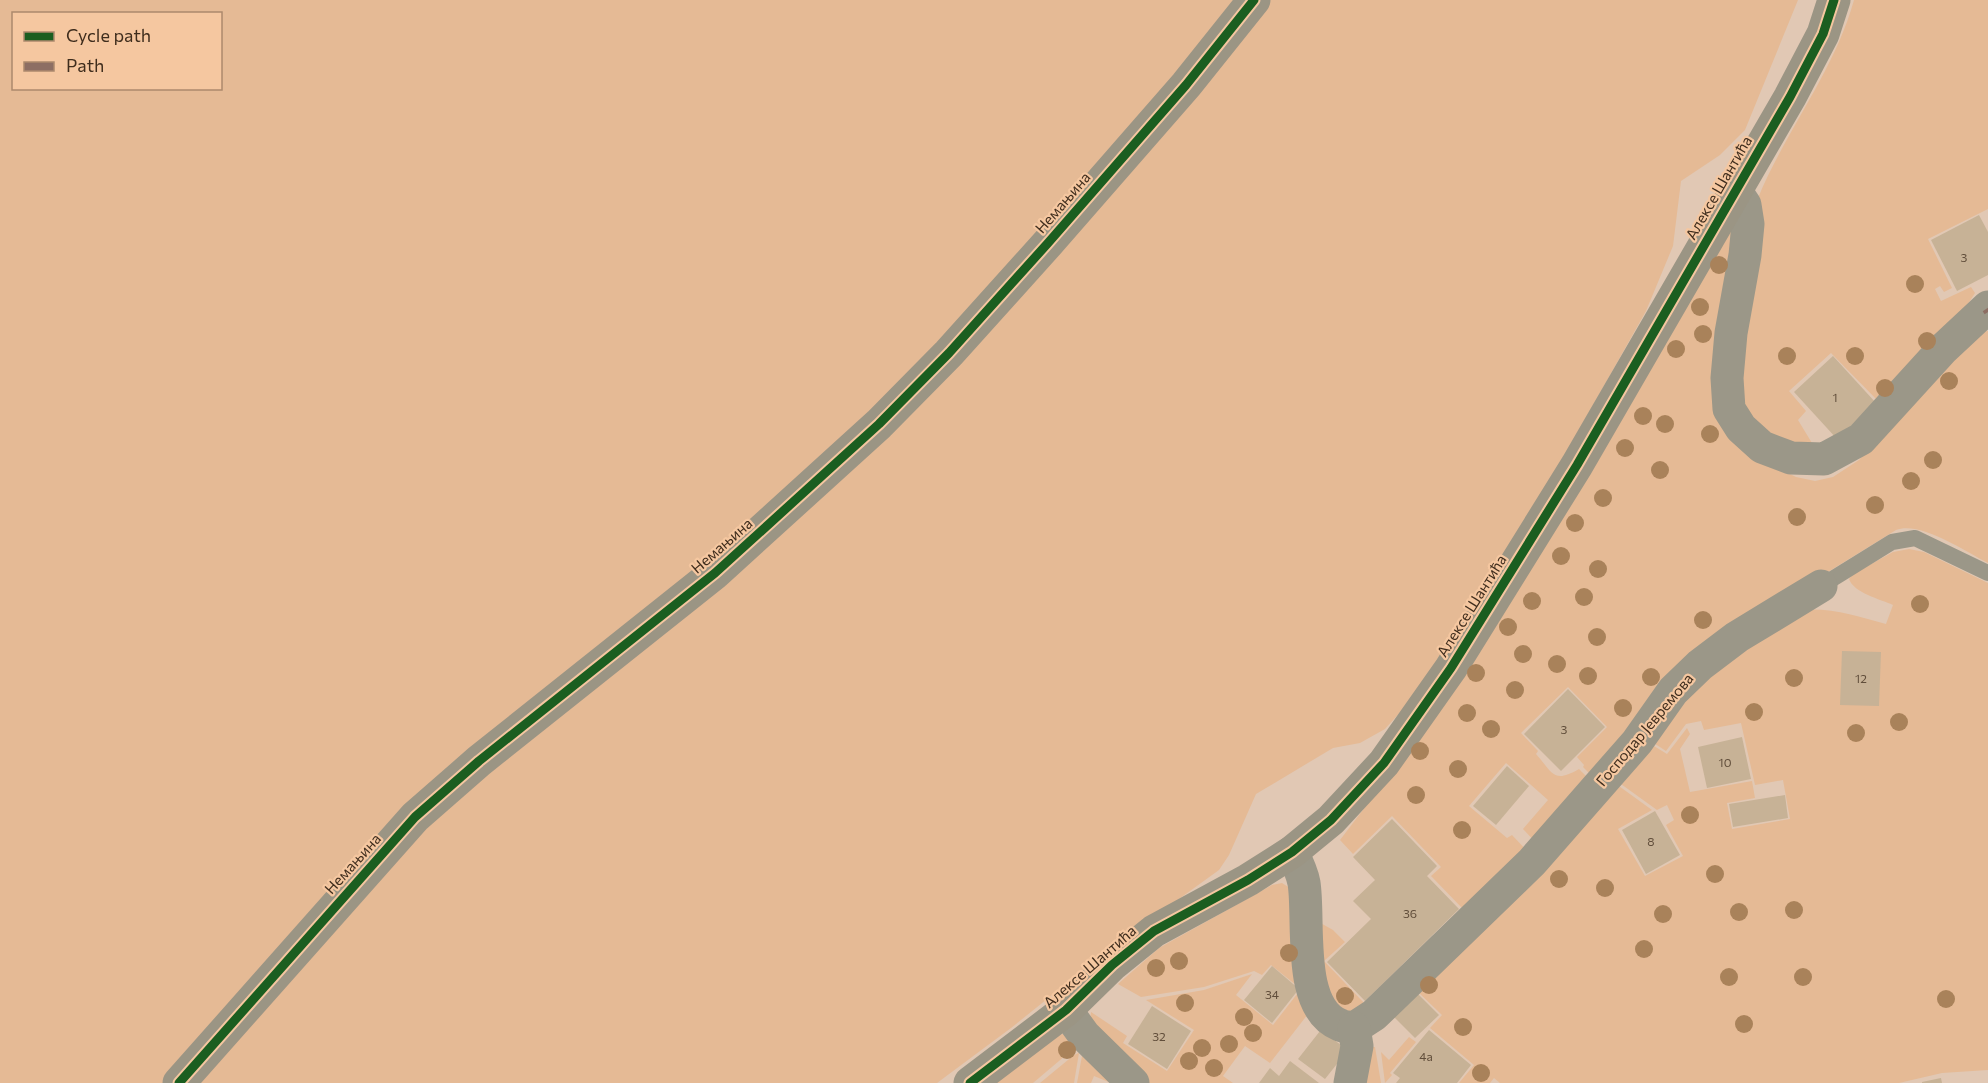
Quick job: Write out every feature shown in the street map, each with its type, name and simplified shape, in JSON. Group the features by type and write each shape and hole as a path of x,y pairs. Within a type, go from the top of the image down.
{"main road":[{"name":"Немањина","path":"179,1083 415,817 479,761 715,573 879,424 949,353 1048,243 1186,85 1254,0"},
{"name":"Алексе Шантића","path":"970,1083 1066,1010 1113,965 1154,931 1248,880 1292,852 1331,820 1384,763 1451,668 1577,465 1790,97 1822,34 1834,0"}],"street":[{"name":"Алексе Шантића","path":"1735,190 1745,205 1748,224 1745,255 1731,333 1727,378 1729,409 1741,428 1762,447 1791,459 1824,459 1861,439 1943,349 1988,307"},
{"name":"Господар Јевремова","path":"1354,1028 1374,1015 1532,862 1637,742 1673,691 1700,665 1737,637 1821,586"},
{"path":"1292,852 1301,870 1304,884 1307,948 1315,996 1322,1011 1330,1019 1341,1026 1354,1028 1357,1046 1350,1083"},
{"path":"1066,1010 1084,1035 1132,1083"}],"lane":[{"name":"Господар Јевремова","path":"1821,586 1892,542 1915,538 1988,573"}],"shaded area":[{"path":"0,0 1798,0 1745,130 1720,155 1681,181 1673,246 1646,311 1550,482 1423,687 1385,729 1360,743 1333,748 1256,794 1229,855 1219,870 1107,951 1011,1028 937,1083 0,1083"},
{"path":"1854,0 1988,0 1988,209 1928,239 1952,288 1944,292 1940,286 1935,289 1941,301 1971,287 1975,293 1966,307 1879,402 1831,353 1789,391 1806,411 1798,420 1818,453 1805,453 1741,417 1736,381 1758,198 1834,52"},
{"path":"1738,213 1741,217 1740,233 1721,340 1719,411 1732,434 1753,456 1796,477 1815,481 1833,477 1859,460 1963,346 1979,332 1988,331 1988,563 1930,533 1906,528 1896,530 1708,646 1676,680 1630,741 1596,780 1577,757 1607,727 1568,687 1521,733 1538,751 1536,754 1554,774 1564,776 1579,769 1593,783 1538,845 1523,829 1548,800 1506,763 1469,806 1507,838 1512,835 1529,853 1375,1003 1354,1014 1340,1010 1328,999 1317,978 1315,924 1317,921 1333,930 1345,942 1324,961 1365,1004 1463,909 1431,876 1441,867 1392,816 1353,854 1340,840 1423,731 1487,634 1592,465"},
{"path":"1909,549 1924,552 1988,583 1988,1070 1942,1073 1899,1083 1500,1083 1494,1078 1490,1083 1459,1083 1474,1065 1430,1028 1442,1015 1416,990 1612,781 1652,810 1618,829 1645,876 1683,856 1666,825 1674,820 1667,805 1657,810 1614,779 1644,740 1667,754 1687,728 1690,734 1680,749 1690,792 1752,781 1755,798 1727,803 1732,829 1790,819 1783,780 1755,785 1741,723 1704,730 1701,721 1686,724 1666,751 1646,738 1677,693 1800,610 1833,611 1886,624 1893,605 1862,592 1849,579 1853,574 1893,552"},
{"path":"1282,883 1290,888 1308,1014 1270,1063 1245,1046 1223,1076 1233,1083 1144,1083 1090,1021 1091,1012 1127,1036 1123,1043 1167,1071 1194,1030 1146,1000 1204,990 1252,974 1236,995 1273,1025 1301,989 1271,965 1262,975 1254,971 1204,987 1141,997 1118,984 1159,948 1272,885"},
{"path":"1063,1034 1075,1045 1072,1050 1033,1083 994,1083 1055,1036"},
{"path":"1409,1037 1416,1042 1390,1073 1392,1075 1385,1083 1381,1052 1389,1060"},
{"path":"1373,1047 1375,1047 1381,1083 1364,1083"},
{"path":"1079,1053 1074,1083 1040,1083 1074,1055"},
{"path":"1082,1056 1111,1083 1094,1076 1091,1083 1077,1083"}],"building":[{"path":"1979,215 1988,232 1988,275 1957,291 1931,240"},
{"path":"1833,356 1876,403 1837,439 1794,392"},
{"path":"1842,651 1881,652 1879,706 1840,705"},
{"path":"1568,689 1605,727 1561,771 1524,734"},
{"path":"1742,737 1751,779 1707,788 1698,747"},
{"path":"1507,766 1529,786 1496,825 1473,806"},
{"path":"1785,795 1788,818 1733,827 1729,804"},
{"path":"1655,811 1680,855 1646,874 1622,830"},
{"path":"1392,819 1437,866 1427,876 1459,909 1365,1001 1327,962 1371,919 1353,901 1375,880 1353,857"},
{"path":"1272,966 1299,989 1272,1023 1244,1000"},
{"path":"1416,992 1439,1015 1415,1038 1392,1015"},
{"path":"1152,1006 1191,1031 1167,1069 1128,1044"},
{"path":"1429,1030 1471,1065 1457,1083 1396,1083 1400,1078 1393,1073"},
{"path":"1320,1031 1348,1050 1325,1079 1298,1059"},
{"path":"1290,1061 1319,1083 1259,1083 1270,1068 1279,1076"},
{"path":"1941,1078 1942,1083 1922,1083 1922,1082"}],"cycle path":[{"path":"179,1083 415,817 479,761 715,573 879,424 949,353 1048,243 1186,85 1254,0"},
{"path":"970,1083 1066,1010 1112,965 1154,931 1248,880 1292,852 1331,820 1384,763 1451,668 1577,465 1790,97 1823,34 1834,0"}]}
